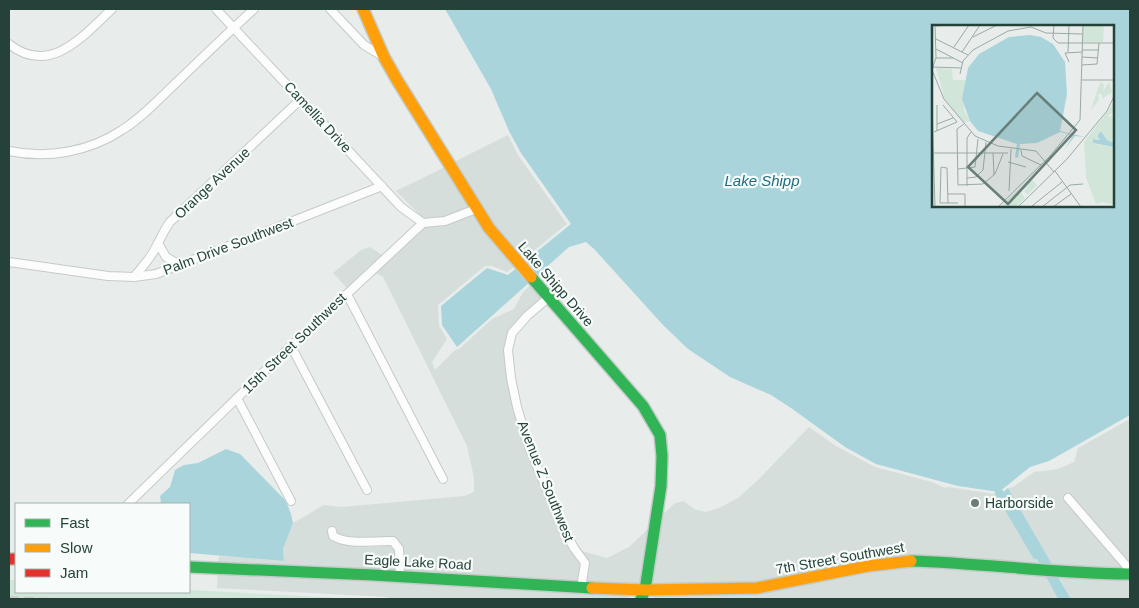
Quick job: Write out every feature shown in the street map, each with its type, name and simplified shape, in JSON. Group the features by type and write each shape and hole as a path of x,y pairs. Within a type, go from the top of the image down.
{"street":[{"path":"9,44 27,54 44,56 54,54 72,46 112,9"},
{"name":"Camellia Drive","path":"216,9 402,207 423,223"},
{"path":"9,151 40,154 67,152 86,148 112,136 139,117 254,9"},
{"path":"330,9 364,45 384,57"},
{"name":"Lake Shipp Drive","path":"363,9 384,57 476,210 513,258 643,406 660,435 662,477 644,596"},
{"name":"Orange Avenue","path":"134,277 148,261 162,232 170,222 302,99"},
{"name":"Palm Drive Southwest","path":"9,262 89,274 134,277 156,274 382,186"},
{"path":"423,223 451,219 476,210"},
{"name":"15th Street Southwest","path":"129,503 291,346 423,223"},
{"path":"158,243 166,256 180,265"},
{"path":"346,294 444,479"},
{"name":"Avenue Z Southwest","path":"545,295 516,327 508,342 508,357 517,407 530,446 563,528 585,563 581,588"},
{"path":"291,346 367,490"},
{"path":"237,398 291,501"},
{"path":"1068,498 1130,570"},
{"path":"332,531 333,536 336,538 359,542 393,541 399,549 400,577"},
{"name":"7th Street Southwest","path":"644,596 757,588 868,566 907,561 1130,574"},
{"name":"Eagle Lake Road","path":"190,567 581,588 644,596"}],"shaded area":[{"path":"508,135 518,155 567,224 521,261 502,239 452,163"},
{"path":"445,167 470,208 445,217 424,219 396,191"},
{"path":"474,214 515,266 507,272 492,266 485,266 438,305 439,326 447,339 432,362 435,370 455,350 459,349 492,319 514,309 523,292 531,285 543,298 525,313 509,331 505,342 504,357 513,408 524,442 559,530 570,550 581,564 578,584 404,573 402,547 395,538 359,538 348,536 336,533 335,527 328,528 330,538 335,541 358,546 393,546 395,550 396,573 218,565 219,556 284,561 283,549 293,523 324,505 341,507 464,496 474,492 474,478 467,446 383,277 374,272 424,226 446,224"},
{"path":"370,247 382,255 347,288 333,273 361,250"},
{"path":"1130,419 1130,563 1069,493 1063,499 1125,570 1095,570 1053,566 1008,488 1013,487 1034,472 1058,469 1074,462 1078,448"},
{"path":"809,427 836,446 875,467 932,482 945,488 995,494 1012,514 1030,543 1032,552 1040,565 950,558 757,585 649,586 659,518 675,503 684,501 694,509 706,512 719,508 738,498"},
{"path":"650,527 641,586 585,584 589,563 582,551 607,558 629,547"},
{"path":"907,565 1044,573 1058,599 654,599 654,594 824,578"},
{"path":"218,572 629,593 629,599 389,599 387,597 217,588"},
{"path":"1058,575 1130,577 1130,599 1071,599"}],"green space":[{"path":"9,580 15,580 15,593 190,593 190,590 361,599 9,599"}],"water":[{"name":"Lake Shipp","path":"445,9 1130,9 1130,415 1049,461 1030,467 999,492 958,486 876,464 845,447 771,395 730,377 688,349 663,325 586,242 569,247 457,347 442,325 441,306 487,268 508,275 571,224 521,153 509,131 491,89"},
{"path":"226,449 240,454 286,501 293,523 283,549 284,561 190,553 190,503 160,503 160,496 170,487 175,470 184,465 198,463"},
{"path":"1008,488 1053,566 1040,565 1027,536 995,494 1001,494"},
{"path":"1044,573 1057,575 1071,599 1058,599"}],"waterway":[{"path":"999,492 1036,555"}],"railway":[{"path":"9,597 58,599"}],"traffic: fast":[{"path":"531,277 643,406 660,435 662,456 661,486 645,590 641,599"},
{"path":"911,561 1103,574 1130,574"},
{"path":"190,567 373,575 592,588"}],"traffic: slow":[{"path":"363,9 384,57 397,80 489,228 531,277"},
{"path":"592,588 645,590 757,588 868,566 911,561"}],"traffic: jam":[{"path":"9,559 15,559"}],"place":[{"name":"Harborside","path":"975,503"}]}
